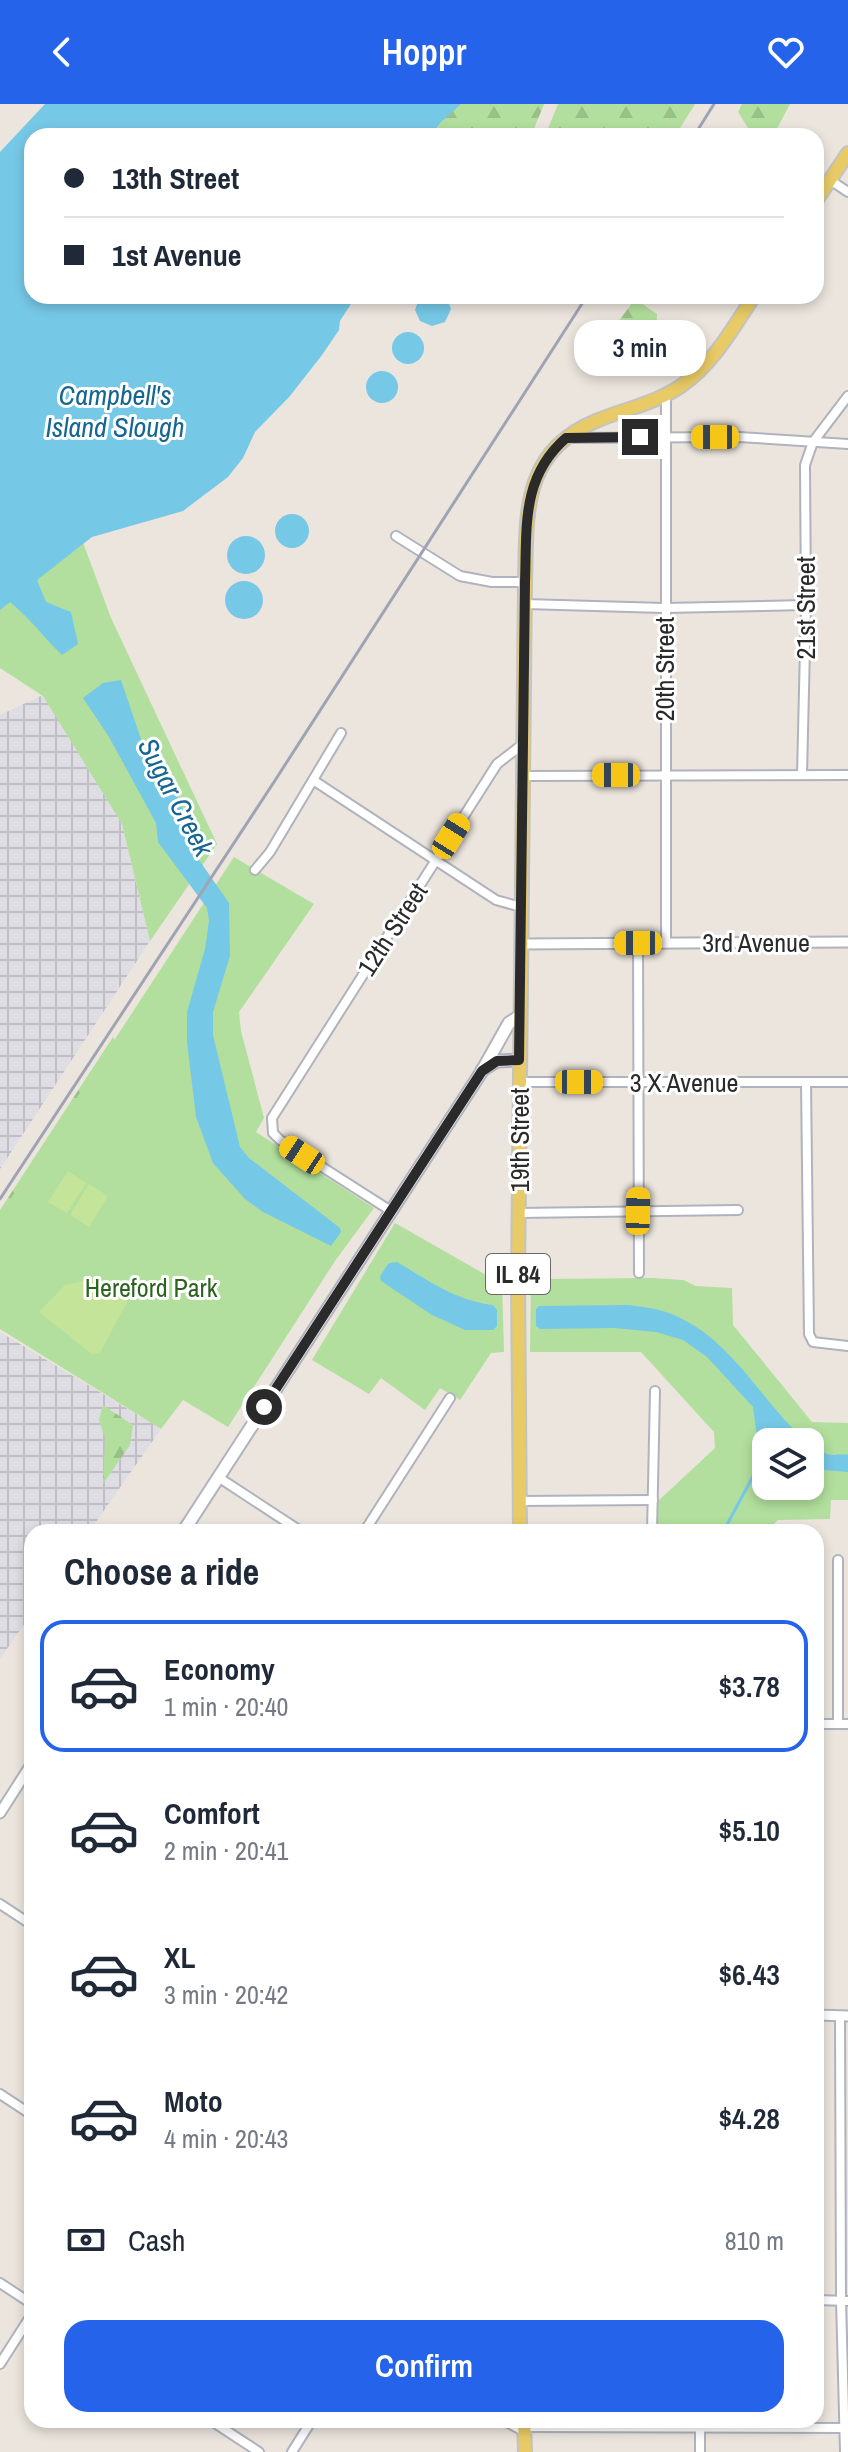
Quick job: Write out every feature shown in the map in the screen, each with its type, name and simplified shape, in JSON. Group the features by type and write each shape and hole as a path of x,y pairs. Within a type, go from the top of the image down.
{"main road":[{"path":"824,189 848,153"},
{"name":"IL 84","path":"666,395 693,377 709,361 748,304"},
{"name":"19th Street","path":"520,1524 519,1060 527,521 532,488 544,459 566,438 595,421 666,395"},
{"path":"188,1524 482,1071 509,1023 520,1016"},
{"path":"482,1071 497,1061 519,1060"},
{"path":"525,2428 525,2452"}],"street":[{"path":"830,180 848,192"},
{"name":"20th Street","path":"666,395 666,942"},
{"path":"813,442 848,396"},
{"path":"566,438 753,437 848,444"},
{"name":"21st Street","path":"802,775 805,465 813,442"},
{"path":"396,536 460,576 492,582 525,582"},
{"path":"525,604 664,608 806,605"},
{"path":"255,870 270,852 341,733"},
{"name":"12th Street","path":"391,1211 280,1140 273,1133 271,1124 277,1108 497,764 523,744"},
{"path":"523,776 848,775"},
{"path":"313,780 499,902 521,907"},
{"name":"3rd Avenue","path":"521,944 848,942"},
{"path":"638,943 639,1273"},
{"name":"3 X Avenue","path":"519,1082 848,1082"},
{"path":"806,1082 809,1334 813,1342 820,1345 848,1346"},
{"path":"519,1213 738,1210"},
{"path":"652,1524 655,1391"},
{"path":"369,1524 450,1398"},
{"path":"218,1477 290,1524"},
{"path":"520,1501 653,1500"},
{"path":"838,1560 843,1724"},
{"path":"0,1813 24,1776"},
{"path":"0,1904 24,1920"},
{"path":"824,2015 844,2016 845,2452"},
{"path":"0,2094 24,2110"},
{"path":"0,2283 24,2299"},
{"path":"0,2364 24,2326"},
{"path":"824,2427 846,2428"},
{"path":"222,2428 259,2452"},
{"path":"292,2452 307,2428"},
{"path":"700,2428 700,2452"}],"shaded area":[{"path":"43,695 122,824 150,941 0,1169 0,715"},
{"path":"0,1332 161,1429 95,1524 24,1524 24,1624 0,1659"}],"green space":[{"path":"446,104 544,104 534,128 438,128"},
{"path":"558,104 695,104 680,128 548,128"},
{"path":"742,104 790,104 777,128 748,128 738,112"},
{"path":"631,304 642,304 657,314 656,331 627,360 605,340"},
{"path":"79,532 111,618 217,844 150,941 122,824 43,696 0,668 0,581"},
{"name":"Hereford Park","path":"234,857 314,904 239,1012 241,1031 264,1118 256,1132 374,1208 335,1261 228,1427 183,1400 161,1429 0,1329 0,1215"},
{"path":"113,1037 121,1052 0,1229 0,1210"},
{"path":"68,1171 86,1183 67,1213 48,1202"},
{"path":"89,1184 108,1196 89,1227 70,1215"},
{"path":"395,1223 502,1284 504,1352 491,1353 460,1400 440,1388 425,1410 381,1378 369,1394 312,1360"},
{"path":"653,1278 683,1280 696,1286 732,1288 733,1325 812,1422 848,1423 848,1500 831,1500 830,1519 778,1520 774,1524 656,1524 656,1503 715,1448 714,1432 641,1352 530,1352 531,1282 543,1279"},
{"path":"93,1279 134,1289 100,1353 92,1354 39,1312 65,1285"},
{"path":"103,1405 133,1425 130,1445 103,1484 105,1439 99,1420"}],"water":[{"name":"Campbell's Island Slough","path":"45,104 461,104 437,128 24,128 24,304 351,304 340,321 339,330 322,355 290,396 255,432 243,458 228,477 183,511 92,537 37,580 46,602 71,612 78,644 62,655 10,602 0,610 0,152"},
{"path":"417,304 449,304 451,309 445,322 432,326 420,321 415,310"},
{"path":"408,332 419,337 424,348 419,359 408,364 397,359 392,348 397,337"},
{"path":"382,371 393,376 398,387 393,398 382,403 371,398 366,387 371,376"},
{"path":"292,514 304,519 309,531 304,543 292,548 280,543 275,531 280,519"},
{"path":"246,536 259,542 265,555 259,568 246,574 233,568 227,555 233,542"},
{"path":"244,581 257,587 263,600 257,613 244,619 231,613 225,600 231,587"},
{"name":"Sugar Creek","path":"121,680 144,748 177,796 190,824 197,857 229,903 230,956 213,1012 213,1035 240,1147 249,1158 340,1228 341,1232 331,1246 263,1212 245,1199 213,1163 196,1117 187,1042 187,1012 205,949 209,921 207,908 158,842 156,823 109,737 83,698 103,683"},
{"path":"397,1262 455,1294 493,1305 497,1310 497,1326 493,1330 465,1330 432,1315 381,1281 380,1276 389,1263"},
{"path":"629,1305 666,1312 688,1322 726,1352 793,1428 756,1428 753,1407 707,1357 683,1340 656,1332 614,1328 540,1329 536,1326 536,1309 539,1306"},
{"path":"824,1453 848,1457 848,1472 824,1470"}],"waterway":[{"name":"Sugar Creek","path":"836,1456 848,1456"},
{"path":"727,1524 752,1478"}],"railway":[{"path":"699,128 714,104"},
{"path":"0,1199 274,782 582,304"}],"route":[{"path":"264,1407 482,1071 497,1061 519,1060 526,534 532,488 544,459 566,438 640,437"}]}
